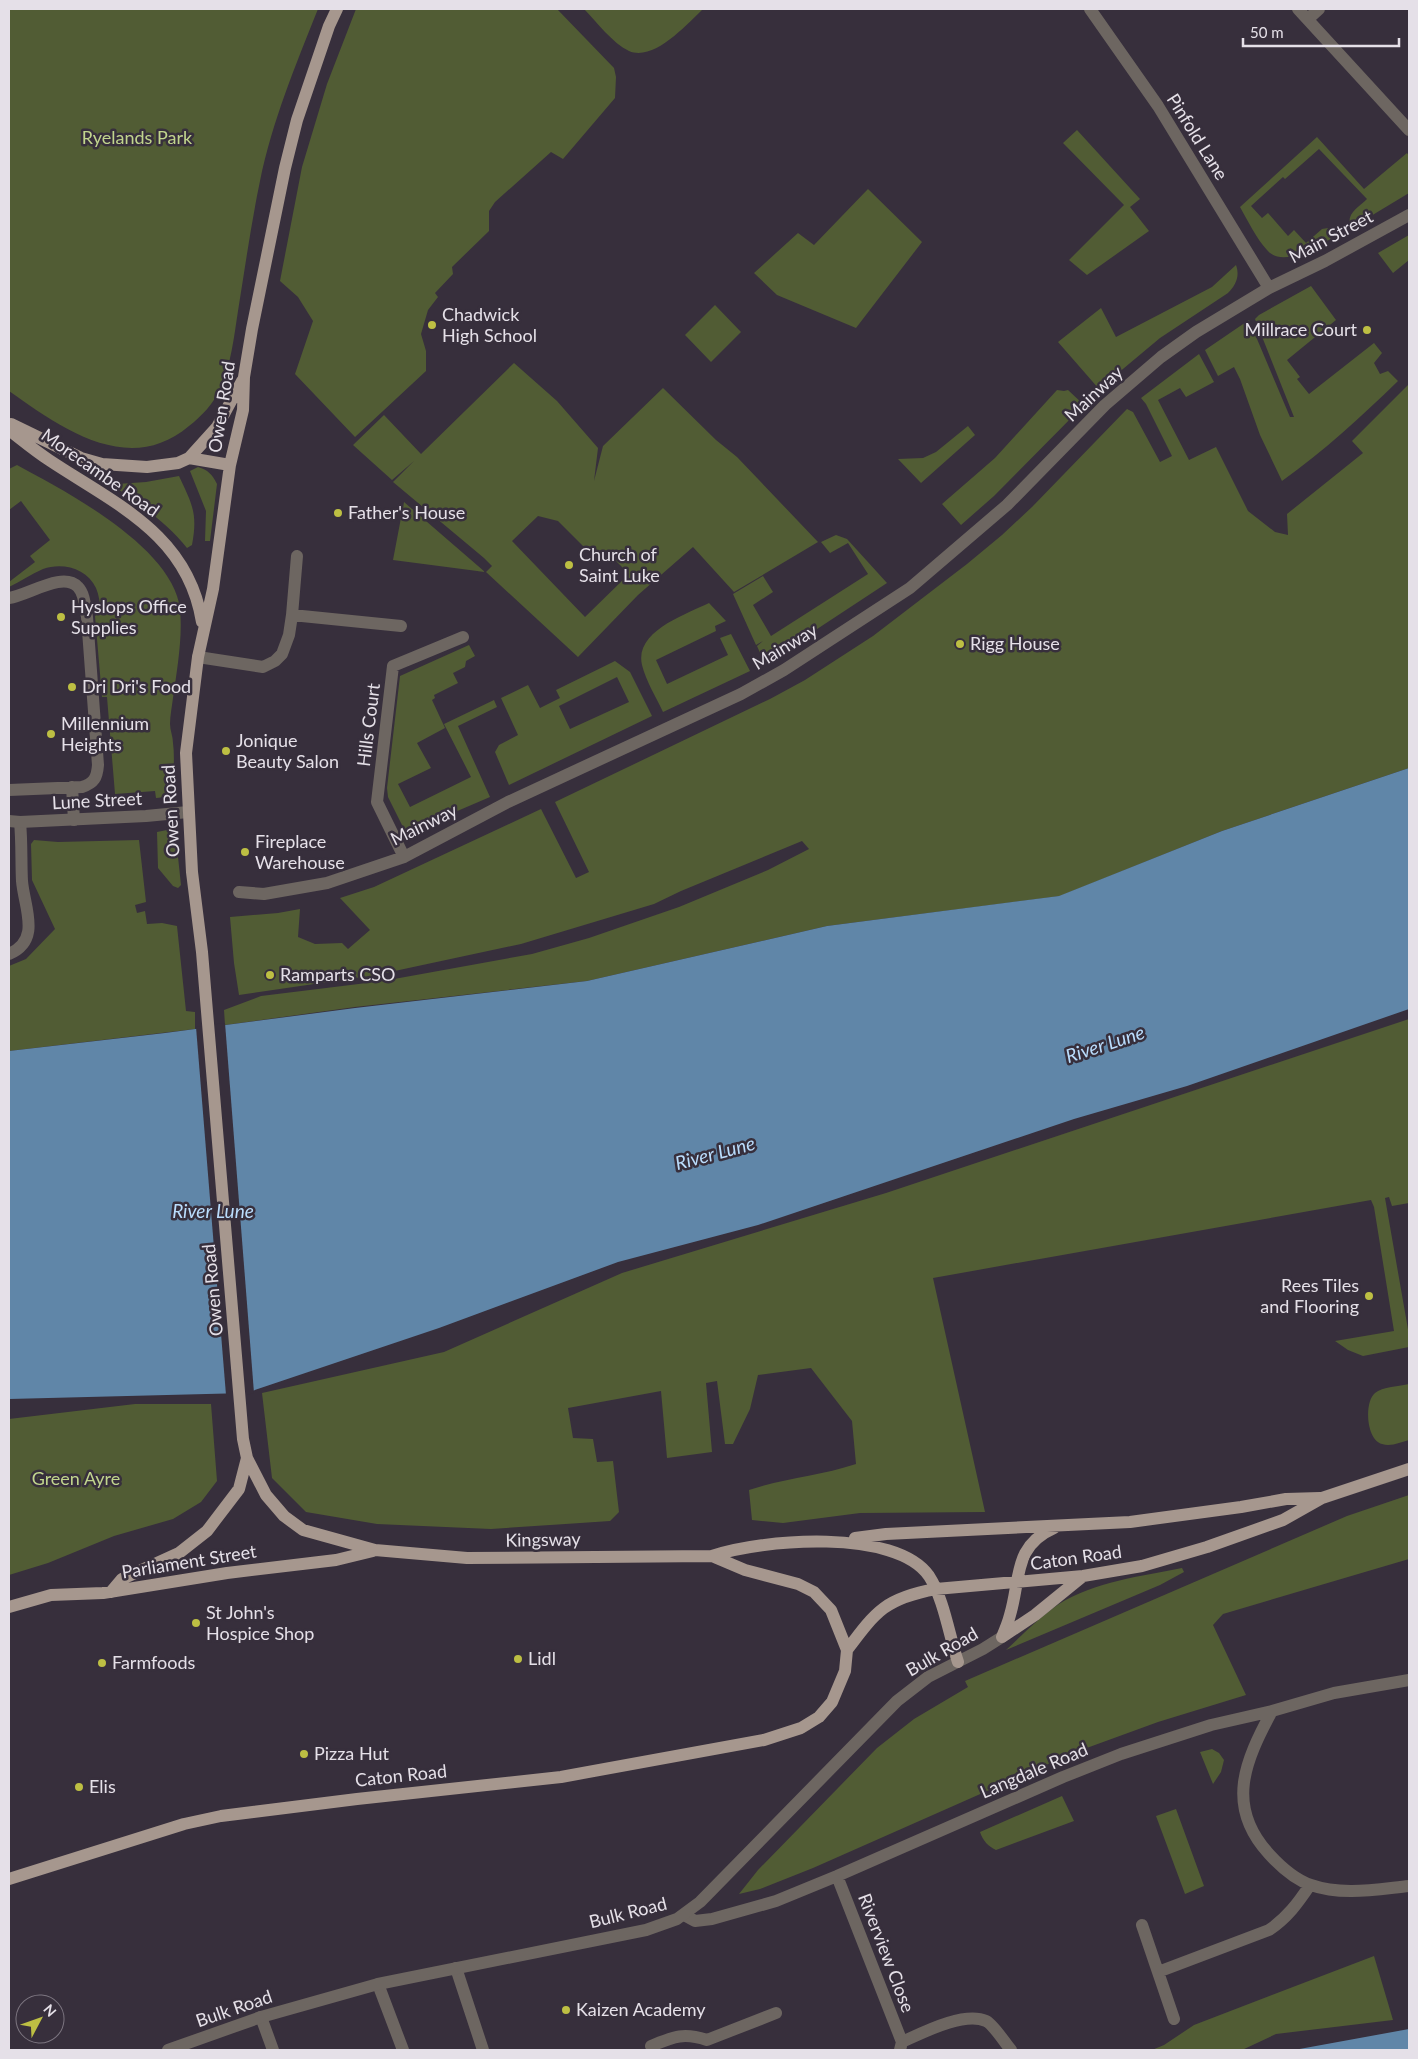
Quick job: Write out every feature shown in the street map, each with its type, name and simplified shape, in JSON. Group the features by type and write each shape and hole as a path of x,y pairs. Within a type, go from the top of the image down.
{"main road":[{"name":"Owen Road","path":"337,9 329,26 297,120 285,168 252,329 244,377 243,410 230,465 213,589 198,657 186,753 192,872 202,952 243,1439 247,1458 266,1495 284,1516 303,1530 375,1550"},
{"path":"9,423 73,455 102,464 147,467 178,463 189,458 217,427 244,377"},
{"name":"Morecambe Road","path":"9,430 48,459 121,505 145,523 179,561 191,581 200,608 203,630"},
{"path":"189,458 230,465"},
{"path":"111,1592 122,1579 179,1553 208,1531 238,1489 247,1458"},
{"name":"Caton Road","path":"9,1879 184,1824 221,1816 561,1777 764,1740 801,1728 819,1717 832,1702 844,1671 847,1650 876,1612 896,1599 913,1593 936,1589 1083,1576 1142,1566 1207,1547 1283,1520 1322,1498 1409,1469"},
{"name":"Caton Road","path":"826,1542 886,1534 1130,1522 1215,1511 1286,1499 1322,1498"},
{"path":"1002,1637 1010,1615 1023,1554 1030,1543 1042,1533 1060,1525"},
{"path":"712,1556 731,1549 776,1544 826,1542 864,1543 896,1553 912,1560 922,1568 936,1589 958,1662"},
{"name":"Kingsway","path":"375,1550 467,1558 712,1556"},
{"name":"Parliament Street","path":"9,1607 51,1595 111,1592 227,1573 336,1560 375,1550"},
{"path":"712,1556 745,1570 791,1582 814,1592 831,1610 847,1650"},
{"path":"1002,1637 1050,1604 1083,1576"}],"street":[{"name":"Pinfold Lane","path":"1090,9 1158,106 1269,288"},
{"path":"1298,9 1409,130"},
{"path":"1308,19 1319,9"},
{"name":"Main Street","path":"1269,288 1325,261 1409,215"},
{"name":"Mainway","path":"239,892 264,894 327,883 404,857 508,802 741,694 784,670 910,588 1007,506 1105,405 1161,357 1196,332 1269,288"},
{"path":"198,657 262,666 275,661 282,654 289,635 297,556"},
{"path":"9,598 22,596 58,580 70,582 78,587 82,595 87,617 98,765 95,780 90,785 77,787 74,820"},
{"path":"292,614 401,626"},
{"name":"Hills Court","path":"404,857 377,802 394,666 463,637"},
{"name":"Lune Street","path":"9,790 77,787"},
{"name":"Lune Street","path":"14,822 188,812"},
{"path":"9,954 16,951 23,943 28,932 29,918 22,883 14,822"},
{"name":"Bulk Road","path":"168,2050 261,2017 378,1984 637,1932 667,1924 684,1915 700,1902 891,1707 928,1677 984,1649 1002,1637"},
{"name":"Langdale Road","path":"684,1915 695,1921 712,1919 776,1901 1121,1754 1211,1725 1272,1711 1334,1693 1409,1680"},
{"path":"1272,1711 1253,1746 1243,1780 1243,1802 1250,1826 1261,1846 1279,1865 1310,1885 1337,1890 1409,1886"},
{"name":"Riverview Close","path":"837,1876 901,2046 939,2026 972,2017 988,2021 1010,2050"},
{"path":"1158,1972 1269,1930 1283,1920 1294,1908 1310,1885"},
{"path":"1142,1925 1174,2019"},
{"path":"456,1968 483,2050"},
{"path":"378,1984 403,2050"},
{"path":"651,2046 678,2035 693,2036 709,2045 776,2013"},
{"path":"261,2017 273,2050"}],"green space":[{"name":"Ryelands Park","path":"9,9 318,9 285,94 265,159 254,213 232,351 224,380 211,405 203,414 166,441 143,447 119,447 96,442 73,432 9,391"},
{"path":"356,9 557,9 614,68 616,77 615,98 563,159 551,152 495,202 489,211 489,231 452,267 453,274 435,293 438,297 428,310 421,334 426,351 426,371 355,437 295,374 313,321 298,297 280,281 302,167 327,84"},
{"path":"584,9 703,9 669,40 649,51 639,53 629,51 617,43"},
{"path":"1077,130 1140,199 1130,207 1149,231 1087,275 1069,260 1124,205 1063,143"},
{"path":"1317,137 1364,189 1407,153 1409,156 1409,193 1351,228 1351,215 1367,199 1319,149 1285,179 1283,177 1251,206 1262,218 1268,213 1288,236 1294,230 1306,243 1322,229 1328,228 1336,236 1301,253 1282,257 1274,255 1259,240 1240,207"},
{"path":"868,189 922,242 856,328 777,295 754,273 798,233 814,245"},
{"path":"1409,235 1409,260 1393,273 1378,253"},
{"path":"1236,265 1238,273 1236,280 1228,293 1160,338 1099,389 1058,342 1101,308 1116,337 1212,287"},
{"path":"1311,286 1336,320 1287,360 1300,377 1297,379 1309,394 1374,343 1382,353 1374,363 1380,374 1388,371 1398,381 1313,458 1282,481 1260,435 1234,367 1218,376 1205,350 1249,320 1290,417 1294,417 1255,319"},
{"path":"715,305 741,332 711,362 685,335"},
{"path":"1199,354 1214,382 1186,397 1180,388 1158,400 1189,460 1216,447 1248,511 1275,532 1288,535 1287,514 1363,453 1352,441 1409,384 1409,768 1222,831 1060,896 827,926 587,981 355,1007 225,1025 224,1010 261,996 383,981 532,954 589,938 679,907 768,870 809,849 802,841 654,904 521,944 376,975 239,995 230,917 300,909 298,937 315,944 342,943 348,949 370,930 340,898 374,887 541,809 576,878 589,872 555,802 770,699 805,680 873,636 1002,535 1032,507 1127,409 1133,412 1160,462 1172,456 1146,404 1141,398"},
{"path":"514,363 557,401 598,448 594,481 603,446 663,388 716,440 737,457 818,542 734,592 693,547 638,595 578,657 486,572 492,566 484,558 393,482 414,461 392,480 353,445 384,415 421,454","holes":["538,516 558,521 600,563 609,554 629,574 585,617 512,541"]},
{"path":"1057,390 1068,390 1084,405 994,496 961,525 942,504 995,458"},
{"path":"968,426 975,435 921,483 898,459 923,458 936,452"},
{"path":"17,465 87,505 112,522 155,560 170,581 179,603 181,626 170,721 174,754 173,789 166,796 156,798 155,791 115,794 107,697 102,697 95,616 101,611 98,594 92,581 80,571 58,566 43,569 9,587 9,582 35,562 30,556 50,540 21,501 9,510 9,469"},
{"path":"198,467 209,473 217,484 210,541 205,541 206,511 190,471"},
{"path":"179,476 193,509 194,516 192,545 187,548 163,523 115,487 117,484 146,482"},
{"path":"404,502 485,572 393,560"},
{"path":"836,535 847,539 887,583 767,662 764,662 757,646 763,641 756,645 733,594 763,576 773,592 753,605 771,636 868,574 848,543 830,553 821,542"},
{"path":"709,603 726,621 715,626 716,631 656,660 667,684 728,655 720,638 731,634 750,671 663,712 642,665 642,653 646,643 664,625"},
{"path":"469,645 475,656 466,661 465,667 453,673 458,683 434,695 435,698 432,700 445,728 417,743 431,768 398,784 410,807 471,777 444,724 494,700 497,707 458,726 490,797 406,833 388,797 387,788 400,676"},
{"path":"615,661 630,672 652,716 509,785 495,752 499,745 518,735 501,698 528,685 540,708 560,698 556,690","holes":["617,677 629,702 570,729 559,706"]},
{"path":"167,830 175,834 176,838 181,885 178,888 173,886 158,868 157,832"},
{"path":"34,840 58,842 139,840 146,902 135,905 137,913 145,911 147,924 162,923 177,926 186,1011 195,1012 195,1029 9,1051 9,966 26,959 55,929 32,880 31,844"},
{"path":"1409,1019 1409,1203 1392,1206 1389,1197 1385,1198 1409,1335 1409,1347 1363,1356 1348,1350 1335,1341 1394,1331 1374,1207 1371,1200 933,1278 985,1512 860,1513 783,1523 752,1520 749,1490 856,1464 852,1421 811,1368 758,1375 750,1409 733,1444 725,1444 717,1381 706,1383 712,1452 667,1458 661,1391 568,1408 573,1438 593,1439 597,1462 613,1461 619,1512 610,1521 491,1529 377,1524 306,1512 272,1478 262,1393 444,1352 622,1273 886,1193"},
{"path":"1409,1384 1409,1440 1392,1445 1382,1444 1373,1436 1368,1420 1371,1398 1382,1389"},
{"name":"Green Ayre","path":"135,1404 211,1404 217,1481 201,1502 173,1519 114,1536 48,1563 9,1575 9,1419"},
{"path":"1409,1495 1409,1559 1223,1614 1213,1625 1246,1695 1158,1722 1073,1753 813,1868 760,1889 739,1894 758,1870 877,1748 914,1719 968,1687 965,1681 1347,1516"},
{"path":"1182,1568 1184,1572 1160,1585 1006,1650 1045,1614 1073,1596 1103,1585"},
{"path":"1212,1749 1219,1753 1224,1760 1221,1772 1213,1784 1200,1752"},
{"path":"1062,1796 1074,1821 996,1850 988,1845 980,1832"},
{"path":"1176,1809 1204,1886 1185,1894 1156,1816"},
{"path":"1374,1956 1393,2020 1276,2034 1242,2050 1152,2050 1164,2045 1194,2025"}],"water":[{"name":"River Lune","path":"1409,768 1409,1009 1187,1086 1074,1119 758,1225 618,1262 439,1328 246,1393 9,1399 9,1051 587,981 827,926 1059,896 1222,831"},
{"path":"1409,2029 1409,2050 1294,2050"}],"pier":[{"path":"225,1023 254,1393 247,1395 226,1395 196,1027"}],"place":[{"name":"Chadwick High School","path":"432,325"},
{"name":"Millrace Court","path":"1367,330"},
{"name":"Father's House","path":"338,513"},
{"name":"Church of Saint Luke","path":"569,565"},
{"name":"Hyslops Office Supplies","path":"61,617"},
{"name":"Rigg House","path":"960,644"},
{"name":"Dri Dri's Food","path":"72,687"},
{"name":"Millennium Heights","path":"51,734"},
{"name":"Jonique Beauty Salon","path":"226,751"},
{"name":"Fireplace Warehouse","path":"245,852"},
{"name":"Ramparts CSO","path":"270,975"},
{"name":"Rees Tiles and Flooring","path":"1369,1296"},
{"name":"St John's Hospice Shop","path":"196,1623"},
{"name":"Lidl","path":"518,1659"},
{"name":"Farmfoods","path":"102,1663"},
{"name":"Pizza Hut","path":"304,1754"},
{"name":"Elis","path":"79,1787"},
{"name":"Kaizen Academy","path":"566,2010"}]}
